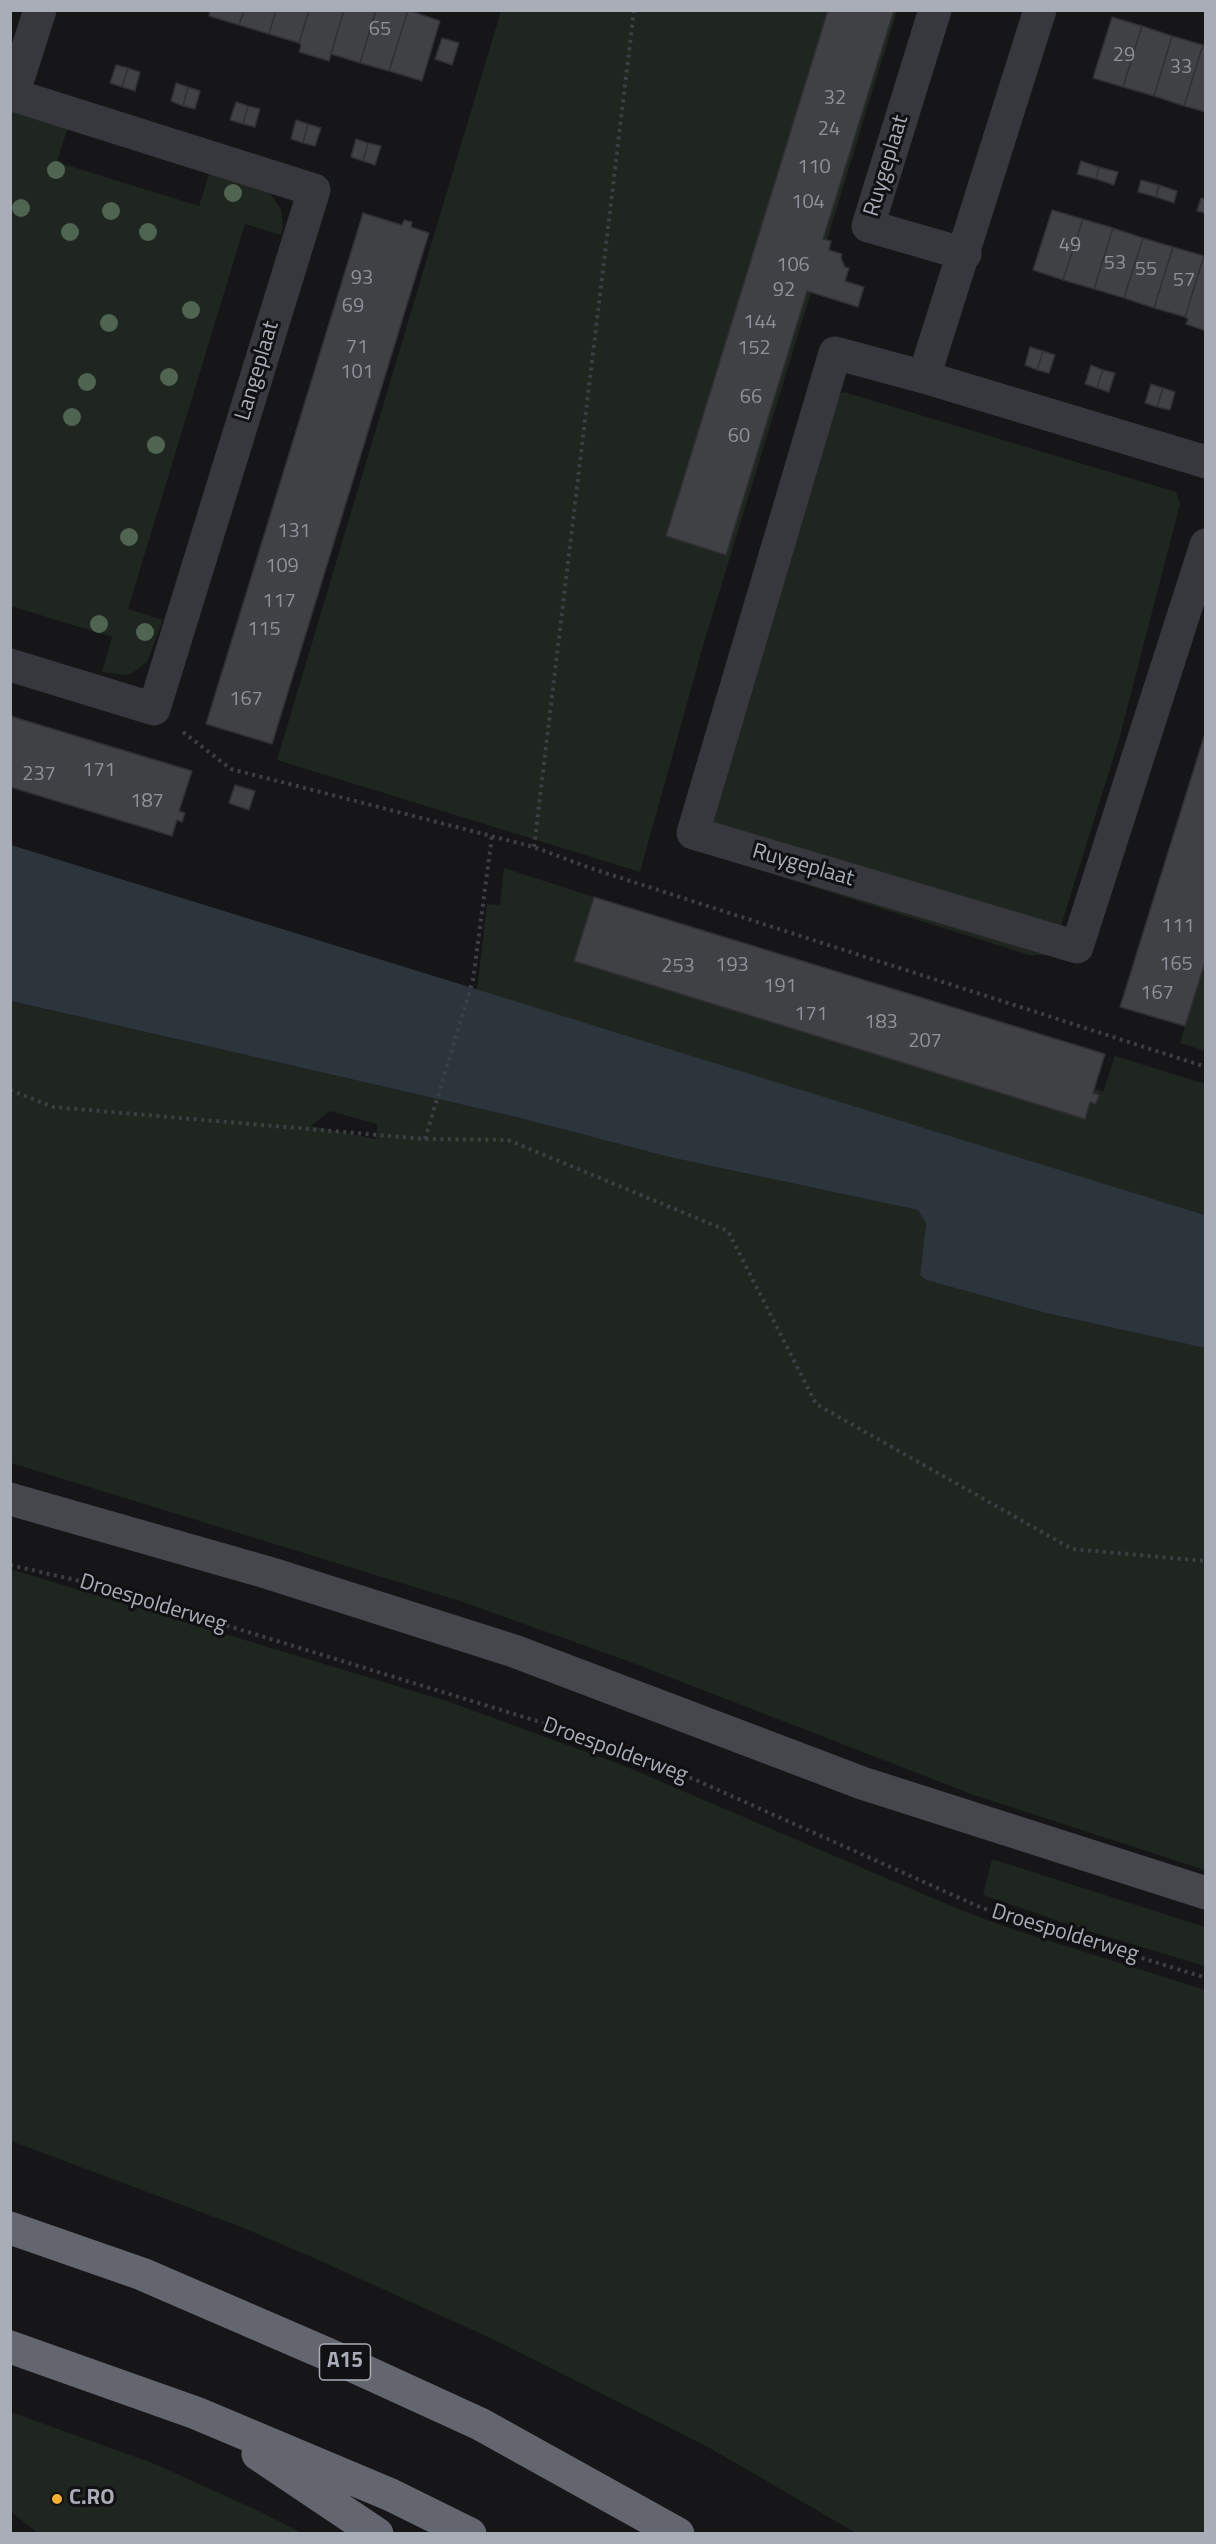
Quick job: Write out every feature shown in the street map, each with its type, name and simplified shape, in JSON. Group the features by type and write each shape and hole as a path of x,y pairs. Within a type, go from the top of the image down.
{"highway":[{"name":"A15","path":"10,2228 142,2274 327,2354 480,2424 673,2531"},
{"path":"10,2347 196,2413 391,2494 470,2534"},
{"path":"196,2413 377,2534"}],"main road":[{"path":"10,1499 269,1573 514,1651 862,1784 1206,1893"}],"street":[{"name":"Langeplaat","path":"40,10 12,95 314,190 154,710"},
{"name":"Ruygeplaat","path":"934,10 868,226 965,254"},
{"path":"924,377 965,254 1040,10"},
{"name":"Ruygeplaat","path":"1206,462 924,377 835,353 693,833 1077,947 1206,545"},
{"path":"10,665 154,710"}],"path":[{"path":"534,848 634,10"},
{"path":"154,710 231,769 534,848 1206,1067"},
{"path":"425,1139 473,980 492,836"},
{"path":"10,1090 53,1107 425,1139 508,1140 728,1231 816,1404 1072,1549 1206,1561"},
{"name":"Droespolderweg","path":"10,1565 89,1583 579,1734 698,1781 982,1908 1206,1978"}],"shaded area":[{"path":"501,11 897,11 705,639 640,872 277,760"},
{"path":"10,110 68,127 57,162 199,206 210,171 269,192 281,209 283,227 281,235 245,224 128,609 163,620 147,662 131,674 102,672 112,637 11,606"},
{"path":"844,392 1176,492 1180,504 1119,740 1050,955 1029,955 702,852 834,396"},
{"path":"11,845 1205,1215 1205,1348 1046,1313 926,1280 920,1275 926,1223 918,1210 669,1157 516,1117 11,1001"},
{"path":"504,868 594,897 574,961 1085,1118 1090,1102 1097,1103 1099,1096 1093,1093 1095,1089 1103,1092 1115,1056 1205,1084 1205,1215 477,990 487,904 500,905"},
{"path":"1205,959 1205,1051 1180,1043"},
{"path":"10,1001 516,1117 669,1157 918,1210 926,1223 920,1275 926,1280 1046,1313 1205,1348 1205,1870 974,1795 633,1663 460,1601 11,1463","holes":["330,1111 377,1124 376,1139 311,1126"]},
{"path":"10,1569 450,1702 627,1767 963,1911 1015,1930 1205,1990 1205,2533 856,2533 708,2447 501,2343 246,2229 11,2141"},
{"path":"992,1859 1205,1927 1205,1966 1088,1931 983,1895"},
{"path":"11,2412 155,2464 302,2533 38,2533 11,2512"}],"building":[{"path":"210,10 244,10 239,25 209,16"},
{"path":"244,10 276,10 269,34 239,25"},
{"path":"276,10 309,10 299,43 269,34"},
{"path":"309,10 344,10 329,61 299,52 301,45 299,43"},
{"path":"344,10 376,10 360,63 331,54"},
{"path":"376,10 408,10 389,71 360,63"},
{"path":"408,10 440,21 422,81 389,71"},
{"path":"828,10 894,10 823,239 831,241 829,250 842,254 841,258 845,267 849,268 845,281 864,287 858,307 807,291 726,555 666,536"},
{"path":"1112,17 1142,26 1123,87 1093,78"},
{"path":"1142,26 1172,36 1154,96 1123,87"},
{"path":"1172,36 1203,45 1184,106 1154,96"},
{"path":"442,38 459,43 452,65 435,59"},
{"path":"1203,45 1206,46 1206,112 1184,106"},
{"path":"116,65 128,68 122,87 110,83"},
{"path":"128,68 140,72 135,91 122,87"},
{"path":"176,83 188,87 183,106 171,101"},
{"path":"188,87 200,91 195,109 183,106"},
{"path":"236,102 248,106 243,124 230,120"},
{"path":"248,106 260,109 255,127 243,124"},
{"path":"296,120 308,124 303,143 291,139"},
{"path":"308,124 321,128 315,146 303,143"},
{"path":"356,139 368,143 363,161 351,157"},
{"path":"368,143 381,146 375,165 363,161"},
{"path":"1081,161 1099,167 1096,179 1077,174"},
{"path":"1099,167 1118,172 1114,185 1096,179"},
{"path":"1141,180 1159,185 1156,197 1138,192"},
{"path":"1159,185 1177,191 1174,203 1156,197"},
{"path":"1201,198 1206,199 1206,213 1197,211"},
{"path":"1052,210 1083,219 1063,280 1033,270"},
{"path":"363,213 402,225 404,220 412,222 411,227 429,233 272,744 206,724"},
{"path":"1083,219 1113,228 1094,289 1063,280"},
{"path":"1113,228 1143,238 1124,298 1094,289"},
{"path":"1143,238 1173,247 1154,308 1124,298"},
{"path":"1173,247 1204,256 1185,317 1154,308"},
{"path":"1204,256 1206,257 1206,331 1186,324 1188,319 1185,317"},
{"path":"1030,347 1043,351 1037,370 1025,365"},
{"path":"1043,351 1055,355 1049,373 1037,370"},
{"path":"1091,365 1103,370 1097,388 1085,384"},
{"path":"1103,370 1115,373 1109,392 1097,388"},
{"path":"1151,384 1163,388 1157,407 1145,403"},
{"path":"1163,388 1175,392 1170,410 1157,407"},
{"path":"10,716 192,771 179,811 185,813 182,822 177,820 172,836 10,787"},
{"path":"1206,730 1206,959 1185,1026 1120,1007"},
{"path":"235,785 255,791 249,810 229,803"},
{"path":"594,897 1105,1054 1093,1093 1099,1095 1096,1104 1090,1102 1085,1119 574,961"}],"place":[{"name":"C.RO","path":"57,2499"}]}
